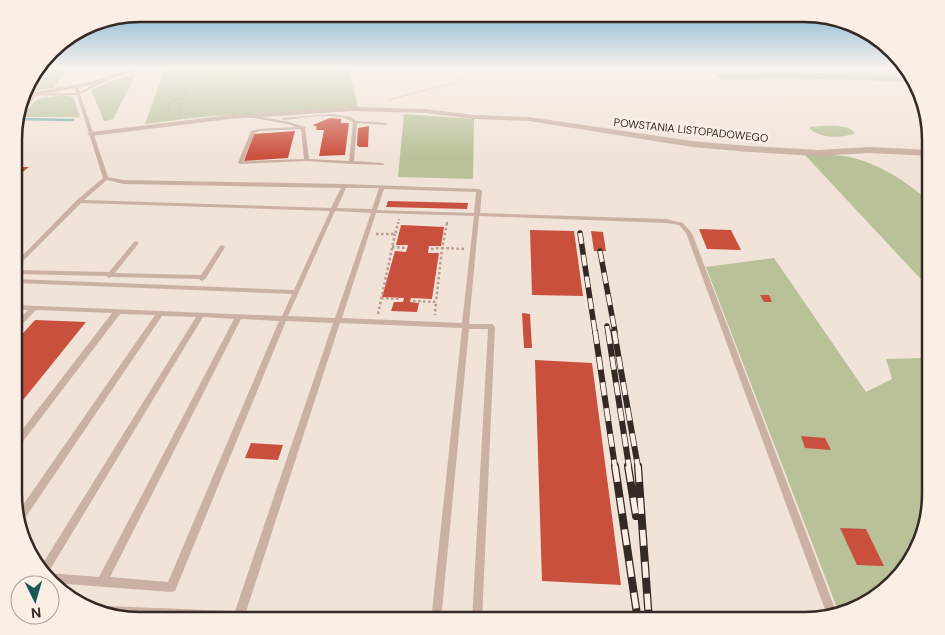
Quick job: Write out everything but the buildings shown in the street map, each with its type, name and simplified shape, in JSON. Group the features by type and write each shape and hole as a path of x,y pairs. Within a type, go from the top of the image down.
{"street":[{"name":"POWSTANIA LISTOPADOWEGO","path":"90,134 193,120 353,109 424,111 475,117 529,120 604,132 739,148 818,153 869,150 922,153"}],"lane":[{"path":"79,98 106,178"},
{"path":"250,116 294,124 303,128"},
{"path":"272,120 335,116 348,117 356,122 385,124"},
{"path":"351,162 356,122"},
{"path":"303,128 307,160"},
{"path":"303,128 253,132 240,163 307,160 382,164"},
{"path":"106,178 124,182 344,186 479,191 437,612"},
{"path":"22,259 106,178"},
{"path":"60,579 171,587 295,292 344,186"},
{"path":"240,612 382,187"},
{"path":"80,202 477,214 666,221 681,224 686,228 693,242 830,609"},
{"path":"103,284 136,243"},
{"path":"197,288 222,247"},
{"path":"22,272 204,277"},
{"path":"22,281 295,292"},
{"path":"22,307 492,327 477,612"},
{"path":"22,321 34,308"},
{"path":"22,436 118,312"},
{"path":"24,512 160,313"},
{"path":"47,566 201,315"},
{"path":"102,582 239,316"}],"path":[{"path":"166,117 171,100 184,98 179,115"},
{"path":"382,102 398,98"},
{"path":"376,322 395,234 402,212"},
{"path":"435,324 442,248 449,213"},
{"path":"367,234 395,234"},
{"path":"392,247 406,248"},
{"path":"431,249 473,250"},
{"path":"381,298 399,299"},
{"path":"414,301 436,302"}],"green space":[{"path":"73,98 80,117 25,117 27,110 37,99"},
{"path":"94,98 124,98 113,119 104,121"},
{"path":"154,98 356,98 358,107 201,117 145,124"},
{"path":"404,114 474,119 473,179 398,177"},
{"path":"810,127 844,127 855,133 831,137 810,129"},
{"path":"804,154 843,156 867,162 890,173 922,196 922,280"},
{"path":"774,258 866,392 892,379 886,359 922,358 922,502 920,518 910,547 903,560 888,578 864,597 837,607 706,267"}],"waterway":[{"path":"25,119 73,120"}],"railway":[{"path":"580,233 595,332"},
{"path":"600,251 615,332"},
{"path":"607,326 608,332"},
{"path":"595,331 615,467"},
{"path":"608,331 629,467"},
{"path":"614,331 638,467"},
{"path":"615,466 637,612"},
{"path":"628,466 636,516"},
{"path":"638,466 648,612"}]}
